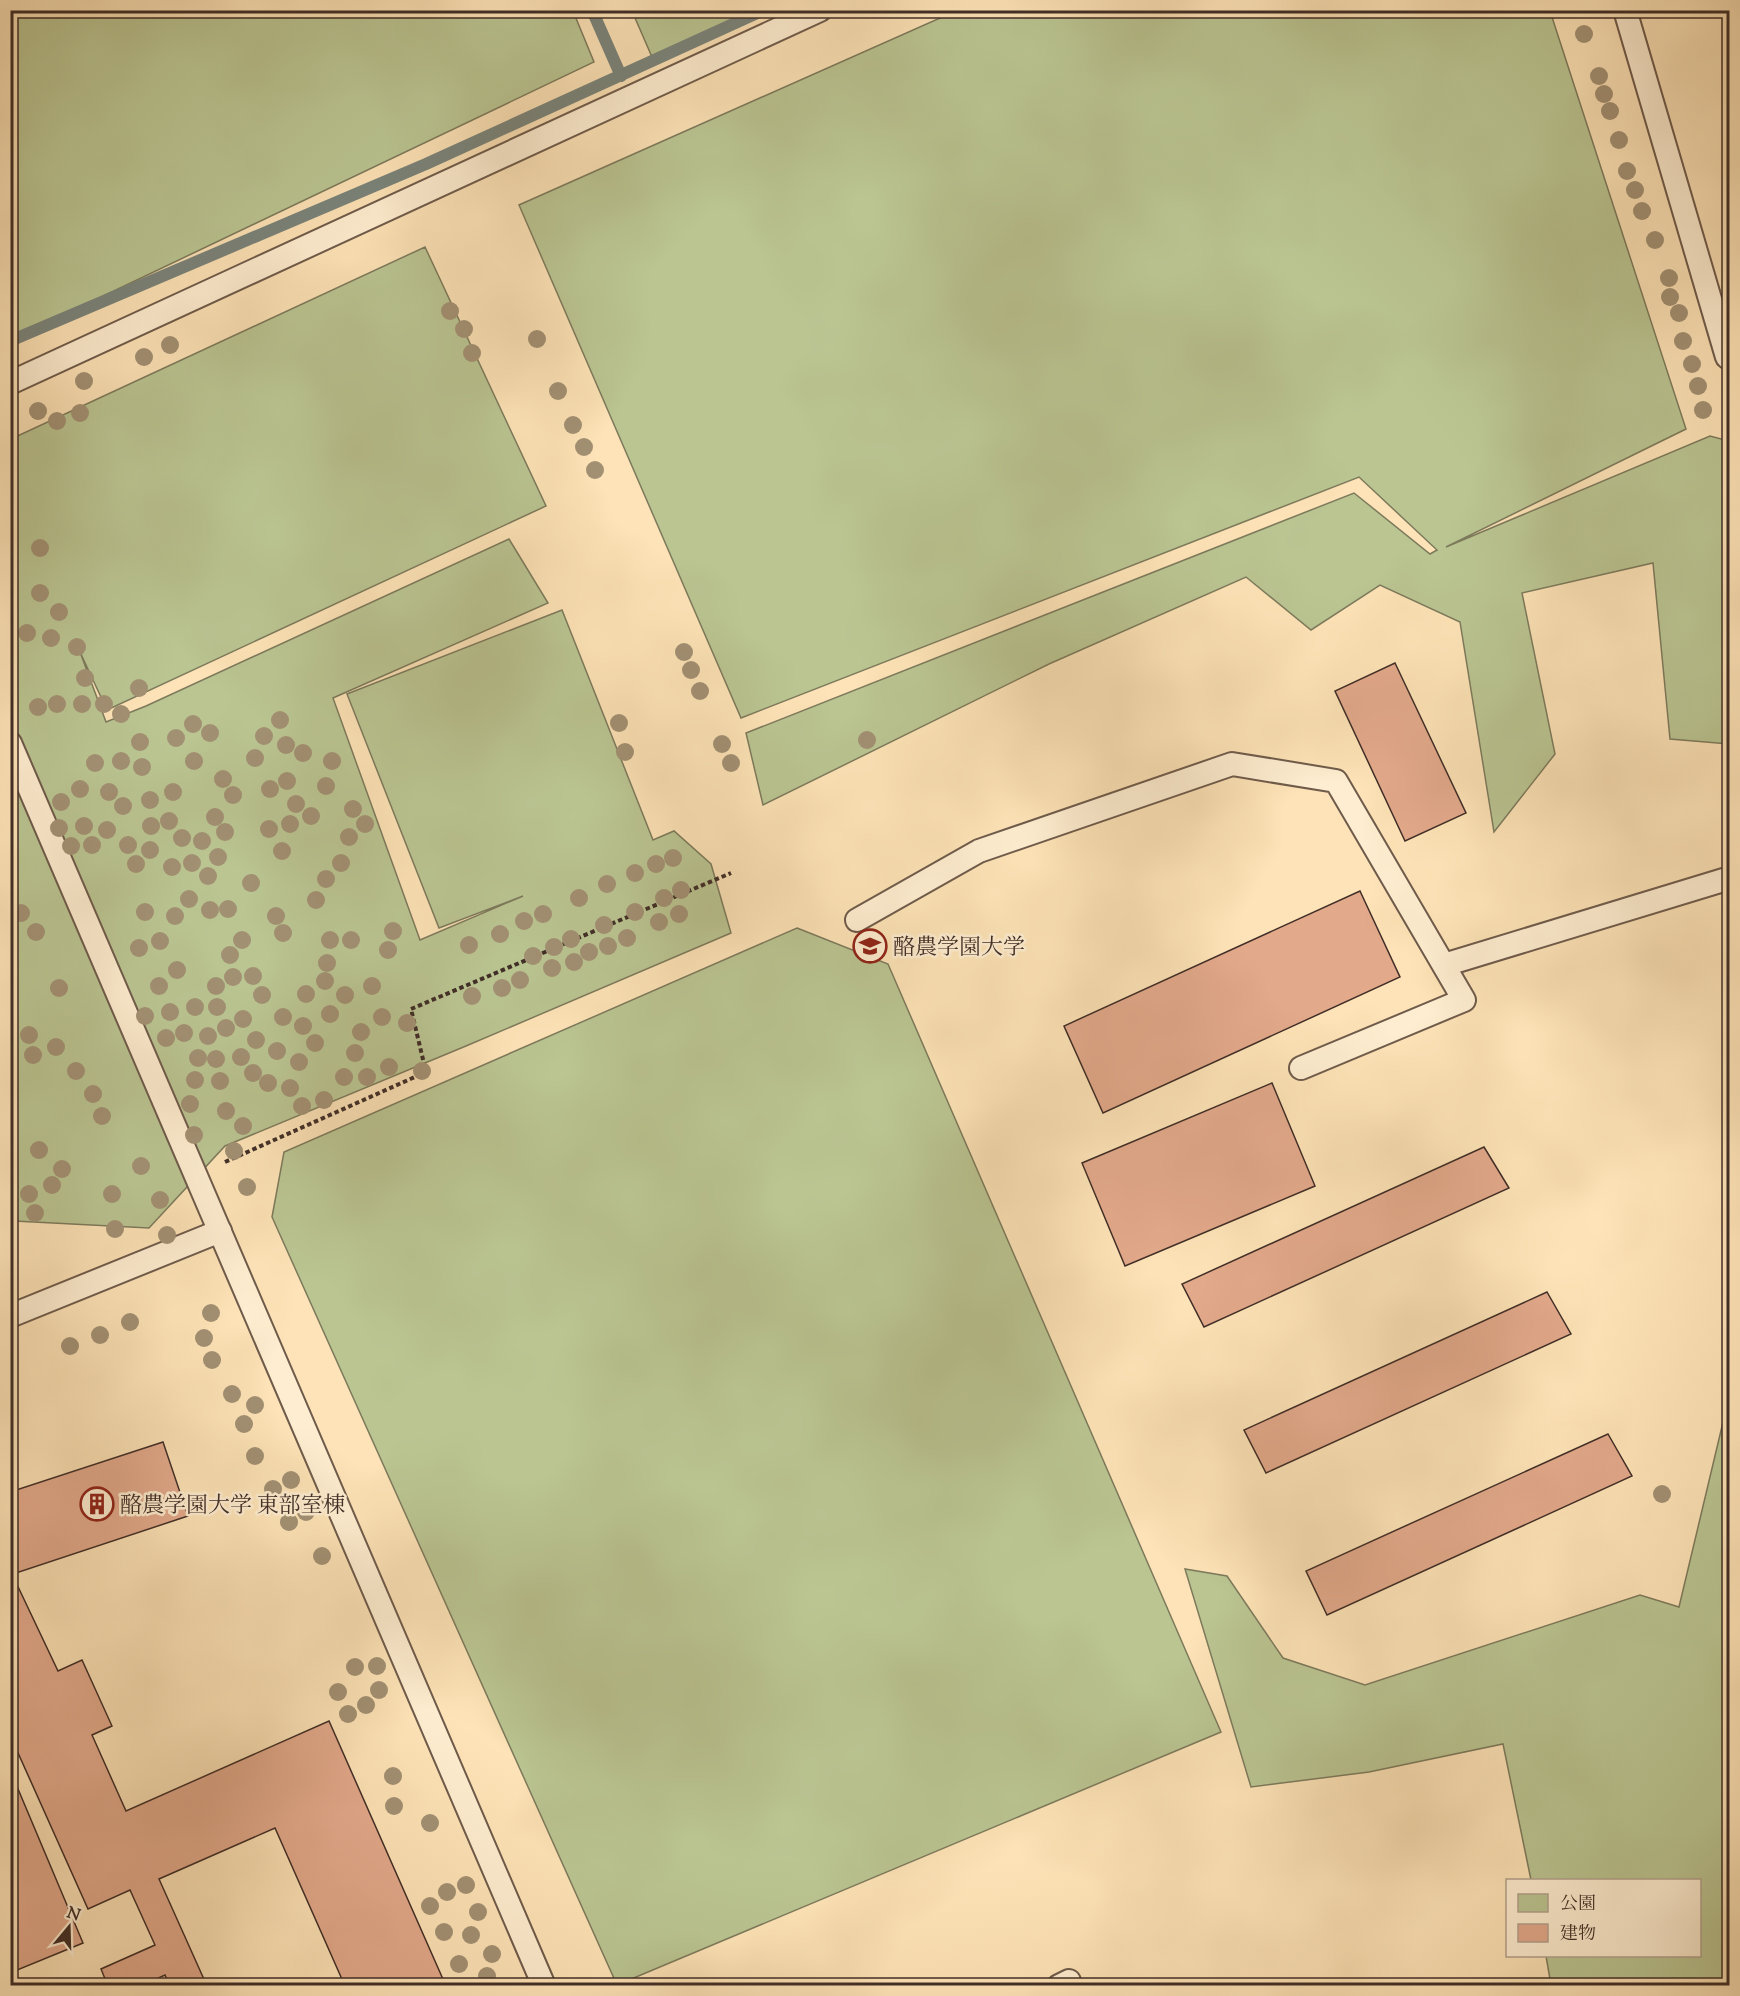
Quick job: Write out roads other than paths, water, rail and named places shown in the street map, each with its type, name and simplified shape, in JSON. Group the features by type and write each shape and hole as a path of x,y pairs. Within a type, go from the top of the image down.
{"lane":[{"path":"10,383 820,10"},
{"path":"1625,10 1727,357 1730,359"},
{"path":"10,743 544,1986"},
{"path":"857,920 979,851 1232,764 1336,781 1464,1000 1300,1068"},
{"path":"1443,965 1730,878"},
{"path":"10,1316 220,1231"}],"waterway":[{"path":"592,10 621,76"},
{"path":"10,341 426,164 764,10"}],"place":[{"name":"酪農学園大学","path":"870,946"},
{"name":"酪農学園大学 東部室棟","path":"97,1504"}]}
